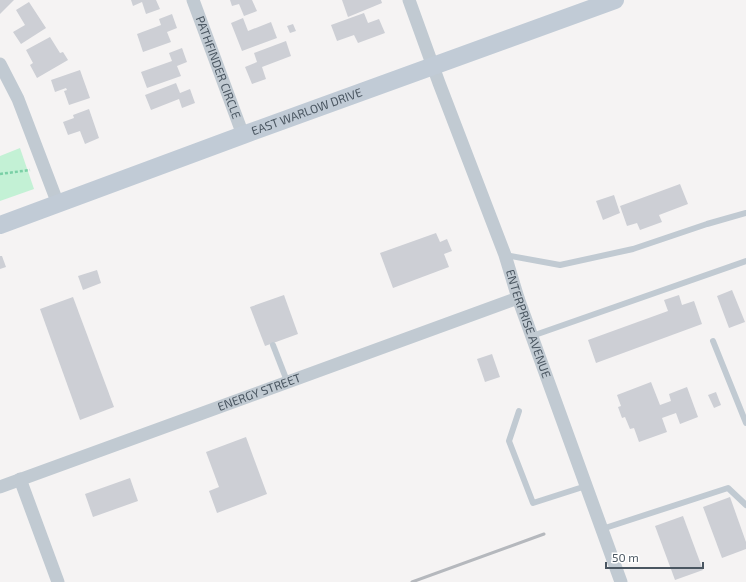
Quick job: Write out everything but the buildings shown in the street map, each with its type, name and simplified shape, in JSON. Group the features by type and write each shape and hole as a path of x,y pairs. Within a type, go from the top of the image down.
{"street":[{"name":"PATHFINDER CIRCLE","path":"193,0 243,135"},
{"path":"409,0 433,66"},
{"name":"EAST WARLOW DRIVE","path":"0,225 615,0"},
{"path":"0,64 18,98 58,204"},
{"name":"ENTERPRISE AVENUE","path":"433,66 505,255 518,298 621,582"},
{"name":"ENERGY STREET","path":"0,486 518,298"},
{"path":"20,479 58,582"}],"lane":[{"path":"505,255 560,265 633,249 707,224 746,213"},
{"path":"532,336 746,261"},
{"path":"714,341 746,423"},
{"path":"273,345 287,381"},
{"path":"519,411 508,441 533,503 586,486"},
{"path":"602,529 728,488 746,505"}],"path":[{"path":"0,174 30,170"}],"green space":[{"path":"20,148 34,189 0,201 0,156"}],"railway":[{"path":"412,582 544,534"}]}
